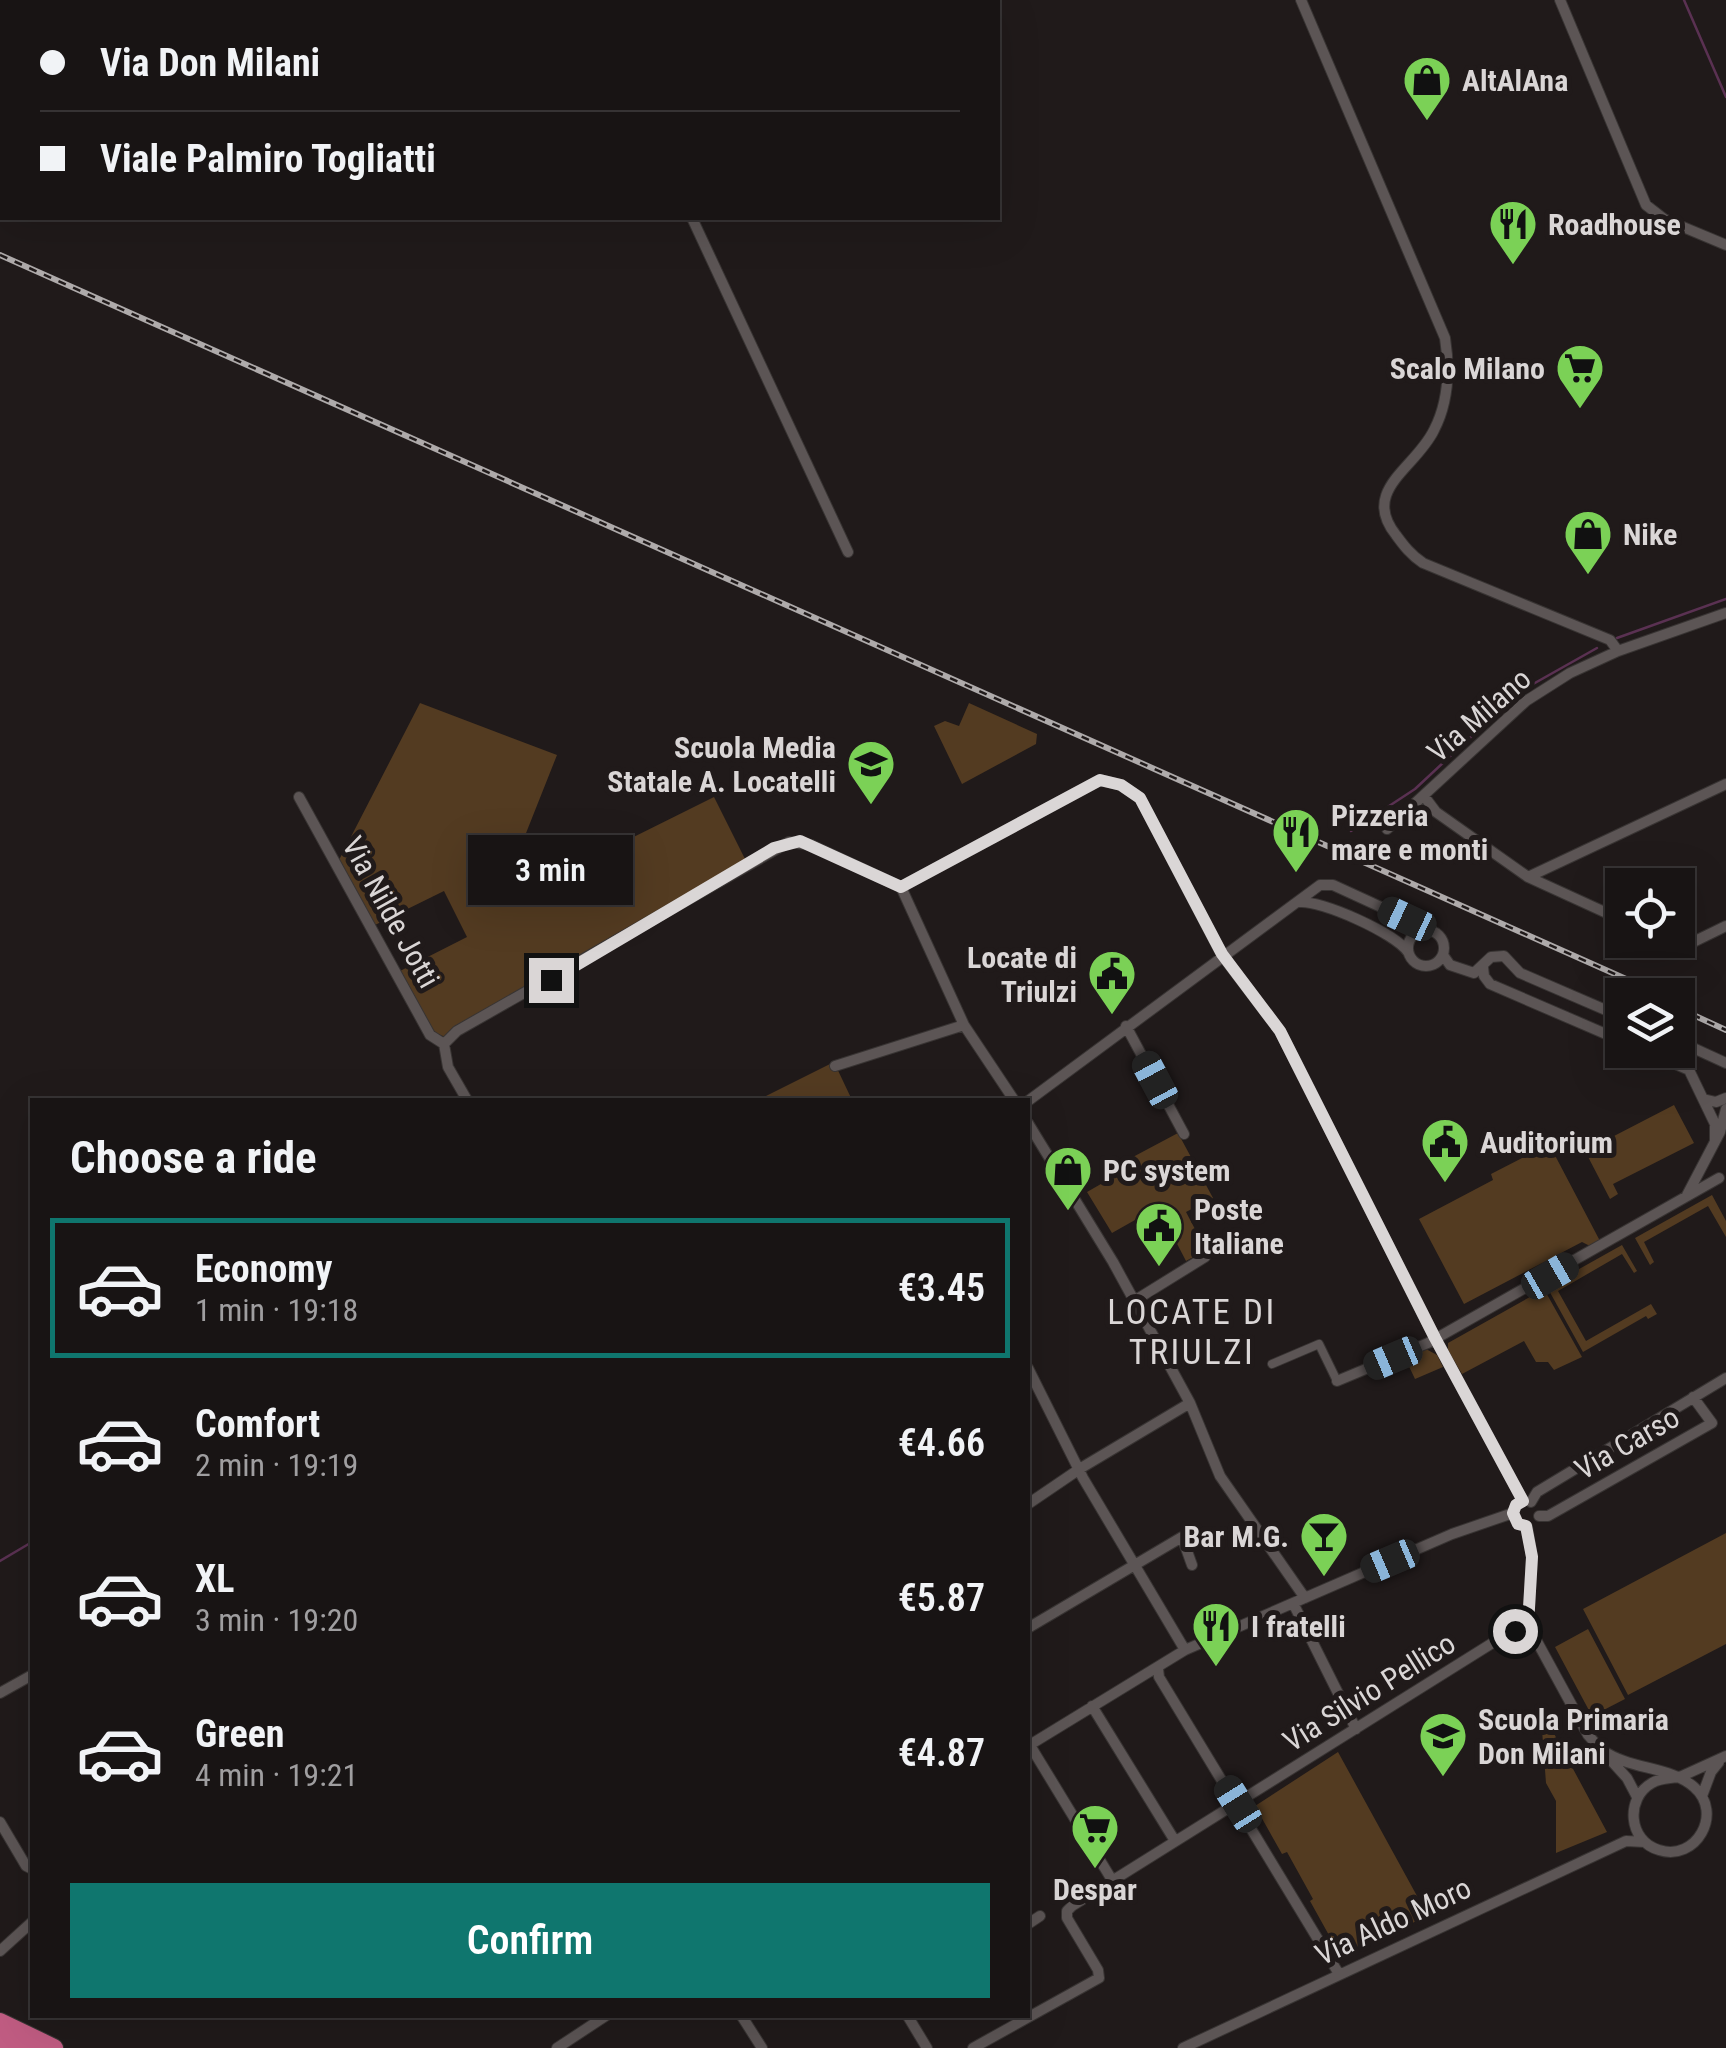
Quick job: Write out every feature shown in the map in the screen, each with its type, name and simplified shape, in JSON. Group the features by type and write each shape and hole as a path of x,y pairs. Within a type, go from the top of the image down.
{"highway":[{"path":"0,2022 49,2045"},
{"path":"0,2042 49,2045"}],"street":[{"path":"1302,0 1445,338 1448,383 1441,415 1426,445 1388,489 1383,504 1385,519 1409,552 1423,562 1610,640 1618,651"},
{"path":"1560,0 1646,205 1664,219 1726,245"},
{"path":"693,220 848,552"},
{"name":"Via Milano","path":"1386,830 1526,700 1570,673 1618,651 1726,613"},
{"path":"901,887 1100,780 1121,785 1140,798 1222,954 1280,1031 1435,1338 1527,1501 1537,1508 1534,1523 1526,1526 1518,1524 1513,1513 1516,1505 1527,1501"},
{"path":"1528,876 1726,784"},
{"path":"1424,796 1436,812 1528,876 1605,912"},
{"name":"Via Nilde Jotti","path":"299,797 430,1036 444,1044 448,1067 466,1098"},
{"path":"444,1044 457,1031 790,842 811,845 901,887 964,1025 1013,1098"},
{"path":"1030,1099 1292,903 1327,884 1431,930 1441,937 1446,962 1468,972 1479,972 1490,958 1504,956 1520,972 1605,1010"},
{"path":"1292,903 1316,903 1396,938 1414,962 1424,966 1436,964 1443,955"},
{"path":"1695,941 1726,926"},
{"path":"1408,952 1408,941 1415,932 1431,930"},
{"path":"1484,966 1484,976 1490,984 1605,1034"},
{"path":"835,1066 964,1025"},
{"path":"1126,1026 1184,1134"},
{"path":"1695,1049 1726,1063"},
{"path":"1684,1068 1715,1124 1716,1140"},
{"path":"1702,1098 1716,1102 1726,1098"},
{"path":"1686,1196 1716,1140 1726,1109"},
{"path":"1030,1125 1190,1403 1220,1476 1305,1598"},
{"path":"1272,1364 1319,1344 1337,1382 1435,1338 1718,1178"},
{"path":"1134,1300 1205,1258"},
{"path":"1030,1372 1079,1470 1185,1650"},
{"name":"Via Carso","path":"1527,1501 1726,1378"},
{"name":"Via Carso","path":"1538,1516 1548,1516 1712,1423 1693,1397"},
{"path":"1030,1503 1190,1403"},
{"path":"1339,1974 1158,1670 1185,1650 1470,1527 1513,1513"},
{"path":"1526,1526 1532,1557 1528,1625 1588,1735 1627,1778 1638,1798"},
{"path":"1030,1627 1182,1536 1192,1565"},
{"path":"1293,1603 1356,1729"},
{"name":"Via Silvio Pellico","path":"1112,1880 1502,1637 1528,1625"},
{"path":"1030,1743 1149,1670 1158,1670"},
{"path":"0,1693 30,1676"},
{"path":"1092,1706 1175,1842"},
{"path":"1030,1747 1112,1880 1067,1912 1099,1978 1030,2016"},
{"path":"1602,1750 1616,1760 1654,1769 1690,1784 1702,1796 1707,1811 1706,1826 1690,1846 1666,1852 1645,1842 1634,1822"},
{"path":"1626,1841 1638,1798 1653,1782 1674,1778 1726,1756"},
{"path":"1702,1796 1711,1772 1726,1756"},
{"path":"0,1822 30,1867"},
{"name":"Via Aldo Moro","path":"1183,2048 1626,1841 1645,1842"},
{"path":"1030,1923 1040,1916"},
{"path":"0,1951 30,1924"},
{"path":"557,2048 602,2018"},
{"path":"743,2018 762,2048"},
{"path":"908,2018 926,2048"},
{"path":"973,2048 1027,2018"}],"shaded area":[{"path":"420,703 557,755 507,881 515,896 714,797 745,859 445,1037 434,1032 400,971 467,937 444,891 375,925 339,860"},
{"path":"969,703 1037,734 1036,744 962,784 934,726 945,721 959,726"},
{"path":"834,1062 851,1098 762,1098"},
{"path":"1674,1105 1694,1143 1613,1184 1618,1194 1610,1199 1585,1151"},
{"path":"1178,1133 1213,1198 1186,1212 1206,1250 1186,1261 1158,1207 1112,1233 1087,1192 1134,1165 1131,1158"},
{"path":"1549,1144 1600,1241 1590,1246 1582,1242 1464,1304 1419,1219 1493,1180 1491,1174"},
{"path":"1712,1195 1726,1221 1726,1237 1708,1206 1644,1242 1654,1262 1650,1265 1635,1238"},
{"path":"1622,1245 1637,1271 1634,1273 1622,1254 1558,1291 1586,1341 1651,1304 1657,1314 1648,1319 1646,1316 1583,1352 1547,1287"},
{"path":"1544,1289 1582,1357 1554,1370 1548,1362 1536,1362 1524,1341 1462,1374 1448,1343"},
{"path":"1426,1349 1437,1355 1443,1367 1415,1379 1405,1358"},
{"path":"1726,1533 1726,1644 1628,1695 1583,1609"},
{"path":"1588,1629 1625,1699 1592,1716 1555,1647"},
{"path":"1551,1728 1607,1832 1556,1853 1556,1801 1546,1783 1542,1730"},
{"path":"1338,1752 1428,1916 1340,1955 1287,1852 1282,1854 1255,1806"}],"waterway":[{"path":"1684,0 1726,97"},
{"path":"1617,638 1726,599"},
{"path":"1351,831 1415,789 1519,692 1597,648"},
{"path":"0,1561 30,1543"}],"railway":[{"path":"0,255 1624,978"},
{"path":"1695,1016 1726,1030"}],"place":[{"name":"AltAlAna","path":"1427,122"},
{"name":"Roadhouse","path":"1513,266"},
{"name":"Scalo Milano","path":"1580,410"},
{"name":"Nike","path":"1588,576"},
{"name":"Scuola Media Statale A. Locatelli","path":"871,806"},
{"name":"Pizzeria mare e monti","path":"1296,874"},
{"name":"Locate di Triulzi","path":"1112,1016"},
{"name":"Auditorium","path":"1445,1184"},
{"name":"PC system","path":"1068,1212"},
{"name":"Poste Italiane","path":"1159,1268"},
{"name":"Bar M.G.","path":"1324,1578"},
{"name":"I fratelli","path":"1216,1668"},
{"name":"Scuola Primaria Don Milani","path":"1443,1778"},
{"name":"Despar","path":"1095,1870"}],"district":[{"name":"LOCATE DI TRIULZI","path":"1192,1332"}],"route":[{"path":"551,980 790,842 811,845 901,887 1100,780 1121,785 1140,798 1222,954 1280,1031 1435,1338 1523,1501 1513,1513 1518,1524 1526,1526 1532,1557 1528,1625 1515,1631"}]}
